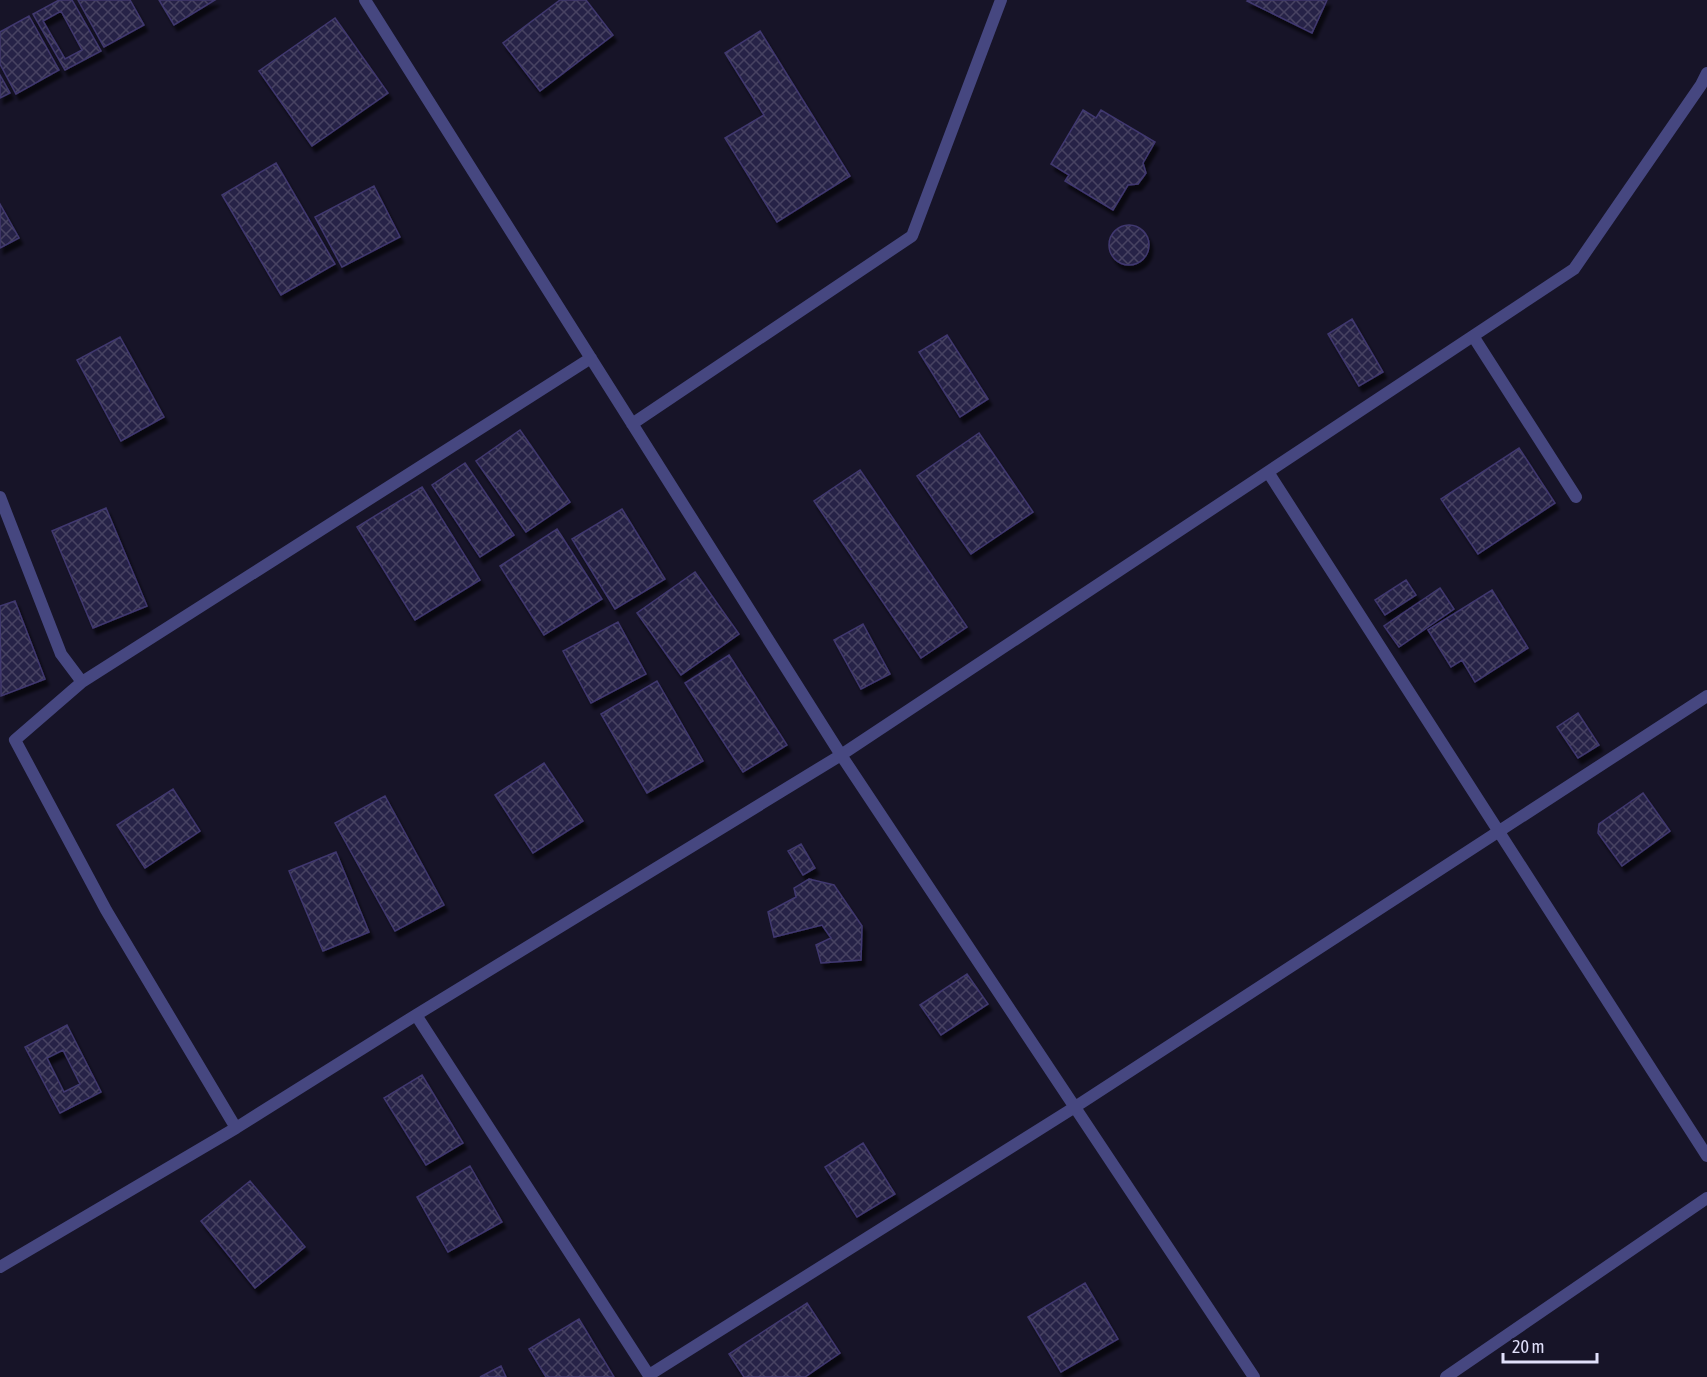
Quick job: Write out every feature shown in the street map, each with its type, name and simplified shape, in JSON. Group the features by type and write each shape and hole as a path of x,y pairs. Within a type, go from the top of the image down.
{"street":[{"path":"365,0 841,755 1254,1377"},
{"path":"632,424 912,236 1001,0"},
{"path":"0,1267 236,1128 841,755 1574,269 1707,73"},
{"path":"1473,336 1576,497"},
{"path":"236,1128 106,910 15,741 82,682 591,358"},
{"path":"1268,472 1707,1156"},
{"path":"0,496 61,654 82,682"},
{"path":"416,1015 650,1376 1075,1107 1707,696"},
{"path":"1446,1377 1707,1198"}],"building":[{"path":"59,0 72,0 101,51 65,70 33,14","holes":["61,11 82,50 65,59 43,21"]},
{"path":"78,0 130,0 144,25 104,47"},
{"path":"159,0 215,0 174,25"},
{"path":"560,0 586,0 613,35 540,91 503,43"},
{"path":"1248,0 1327,0 1312,33"},
{"path":"29,16 59,70 16,94 0,64 0,32"},
{"path":"335,18 388,93 312,146 259,71"},
{"path":"760,31 850,176 777,222 725,138 764,115 725,53"},
{"path":"0,75 10,93 0,98"},
{"path":"1083,110 1096,118 1101,110 1155,142 1143,163 1146,173 1138,184 1128,185 1113,210 1065,181 1069,175 1051,164"},
{"path":"276,163 335,264 281,295 222,195"},
{"path":"374,186 400,237 342,267 315,217"},
{"path":"0,204 19,238 0,248"},
{"path":"1129,225 1137,226 1143,231 1148,237 1148,253 1143,259 1137,264 1129,265 1121,264 1115,259 1110,253 1109,245 1110,237 1115,231 1121,226"},
{"path":"1352,319 1383,372 1359,386 1328,334"},
{"path":"947,335 988,399 960,417 919,352"},
{"path":"120,337 164,417 121,441 77,360"},
{"path":"520,430 570,502 526,532 476,461"},
{"path":"979,433 1033,512 971,554 917,476"},
{"path":"1519,448 1555,503 1478,554 1441,499"},
{"path":"465,463 514,535 480,557 432,485"},
{"path":"860,470 967,627 921,658 814,501"},
{"path":"422,487 480,580 415,620 357,527"},
{"path":"106,508 147,606 93,628 52,531"},
{"path":"622,509 665,579 615,609 572,539"},
{"path":"557,529 602,599 544,635 500,566"},
{"path":"695,572 739,634 681,675 637,613"},
{"path":"1406,580 1416,595 1385,615 1375,600"},
{"path":"1440,588 1454,609 1399,647 1384,626"},
{"path":"1492,590 1528,648 1475,682 1462,660 1451,667 1428,630"},
{"path":"15,601 45,679 1,696 0,606"},
{"path":"618,622 646,674 591,703 563,651"},
{"path":"863,624 890,674 861,689 834,640"},
{"path":"729,655 787,745 743,772 685,683"},
{"path":"657,681 703,761 647,793 601,714"},
{"path":"1578,713 1599,745 1578,758 1557,727"},
{"path":"544,763 583,821 533,853 495,795"},
{"path":"173,789 200,831 145,868 117,825"},
{"path":"1643,793 1670,831 1622,866 1598,833 1599,824"},
{"path":"385,796 444,905 395,931 335,823"},
{"path":"801,844 815,868 803,875 788,851"},
{"path":"336,852 369,932 323,951 289,871"},
{"path":"809,879 834,885 862,926 861,960 821,963 816,945 831,938 822,925 774,937 768,912 796,897 794,888"},
{"path":"967,974 988,1004 941,1035 920,1005"},
{"path":"67,1025 101,1092 60,1113 25,1047","holes":["63,1050 80,1084 64,1092 47,1058"]},
{"path":"422,1075 463,1143 426,1165 384,1098"},
{"path":"863,1143 895,1194 857,1217 825,1167"},
{"path":"470,1166 502,1222 448,1252 417,1197"},
{"path":"250,1181 305,1247 255,1288 201,1221"},
{"path":"1085,1283 1118,1339 1061,1372 1028,1317"},
{"path":"807,1303 840,1353 805,1377 744,1377 729,1354"},
{"path":"579,1319 614,1377 546,1377 529,1349"},
{"path":"501,1366 506,1377 480,1377"}]}
